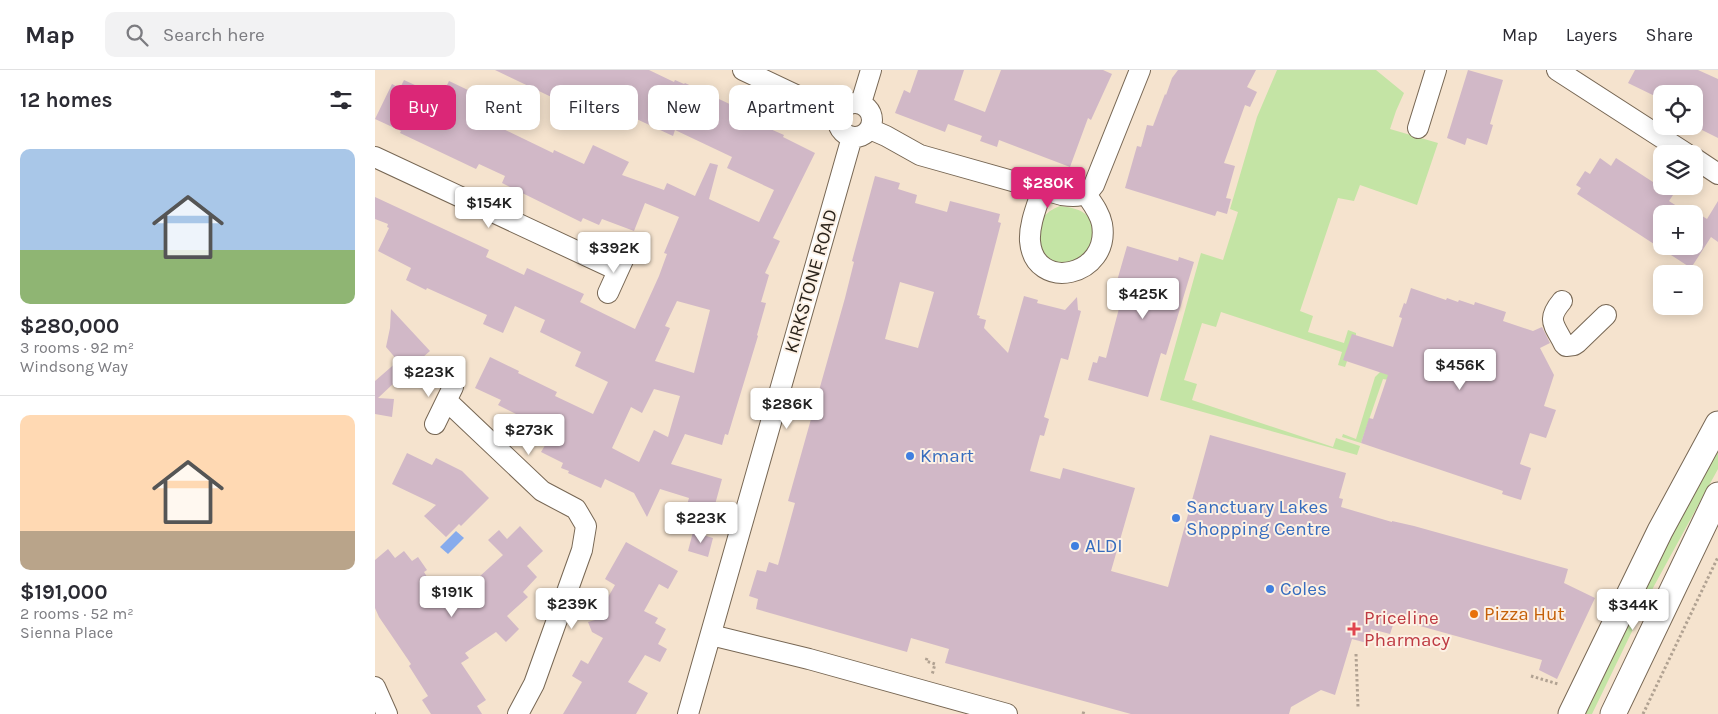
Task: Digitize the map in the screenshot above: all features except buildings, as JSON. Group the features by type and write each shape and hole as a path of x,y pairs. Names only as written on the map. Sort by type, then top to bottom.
{"main road":[{"path":"1571,714 1660,531 1718,424"},
{"path":"1613,714 1718,495"},
{"path":"1598,714 1647,610 1690,553"}],"street":[{"path":"743,70 775,85"},
{"path":"861,103 871,70"},
{"path":"842,130 886,136 920,155 1042,190 1072,196 1086,194 1095,185 1099,176 1141,70"},
{"path":"1418,128 1437,70"},
{"path":"1557,70 1673,145"},
{"path":"853,103 861,103 872,114 872,125 861,133"},
{"name":"KIRKSTONE ROAD","path":"689,714 861,133"},
{"path":"375,156 617,270"},
{"path":"1703,164 1718,174"},
{"path":"1042,190 1030,231 1031,248 1037,260 1043,266 1061,274 1083,268 1091,262 1100,245 1103,234 1102,223 1098,212 1086,194"},
{"path":"608,292 628,249"},
{"path":"1562,300 1553,312 1552,319 1563,344 1566,346 1569,347 1577,343 1606,315"},
{"path":"435,424 450,394 541,491 577,509 586,526 582,550 534,684 518,714"},
{"path":"711,635 809,659 1007,714"},
{"path":"375,687 387,714"}],"path":[{"path":"1643,714 1718,558"},
{"path":"1356,654 1359,707"},
{"path":"927,658 926,661 935,664 930,683"},
{"path":"1531,676 1558,684"}],"green space":[{"path":"1277,70 1376,70 1404,93 1390,129 1438,143 1417,205 1360,185 1354,201 1338,198 1300,311 1313,316 1308,332 1344,343 1348,330 1356,333 1345,367 1338,365 1342,352 1221,312 1216,327 1202,323 1184,380 1197,384 1192,400 1333,447 1336,438 1360,446 1357,455 1160,400 1201,253 1223,260 1238,212 1230,209 1257,117"},
{"path":"1060,206 1080,210 1086,214 1092,232 1091,251 1065,267 1042,256 1039,240 1039,226 1042,220 1052,210"},
{"path":"1382,370 1391,373 1389,380 1383,379 1361,443 1342,437 1343,434 1356,439 1375,377"},
{"path":"1718,446 1718,469 1654,586 1592,714 1581,714 1641,591"}],"water":[{"path":"456,531 464,538 448,554 440,547"}],"place":[{"name":"Kmart","path":"910,456"},
{"name":"Sanctuary Lakes Shopping Centre","path":"1176,518"},
{"name":"ALDI","path":"1075,546"},
{"name":"Coles","path":"1270,589"},
{"name":"Pizza Hut","path":"1474,614"},
{"name":"Priceline Pharmacy","path":"1354,629"}]}
